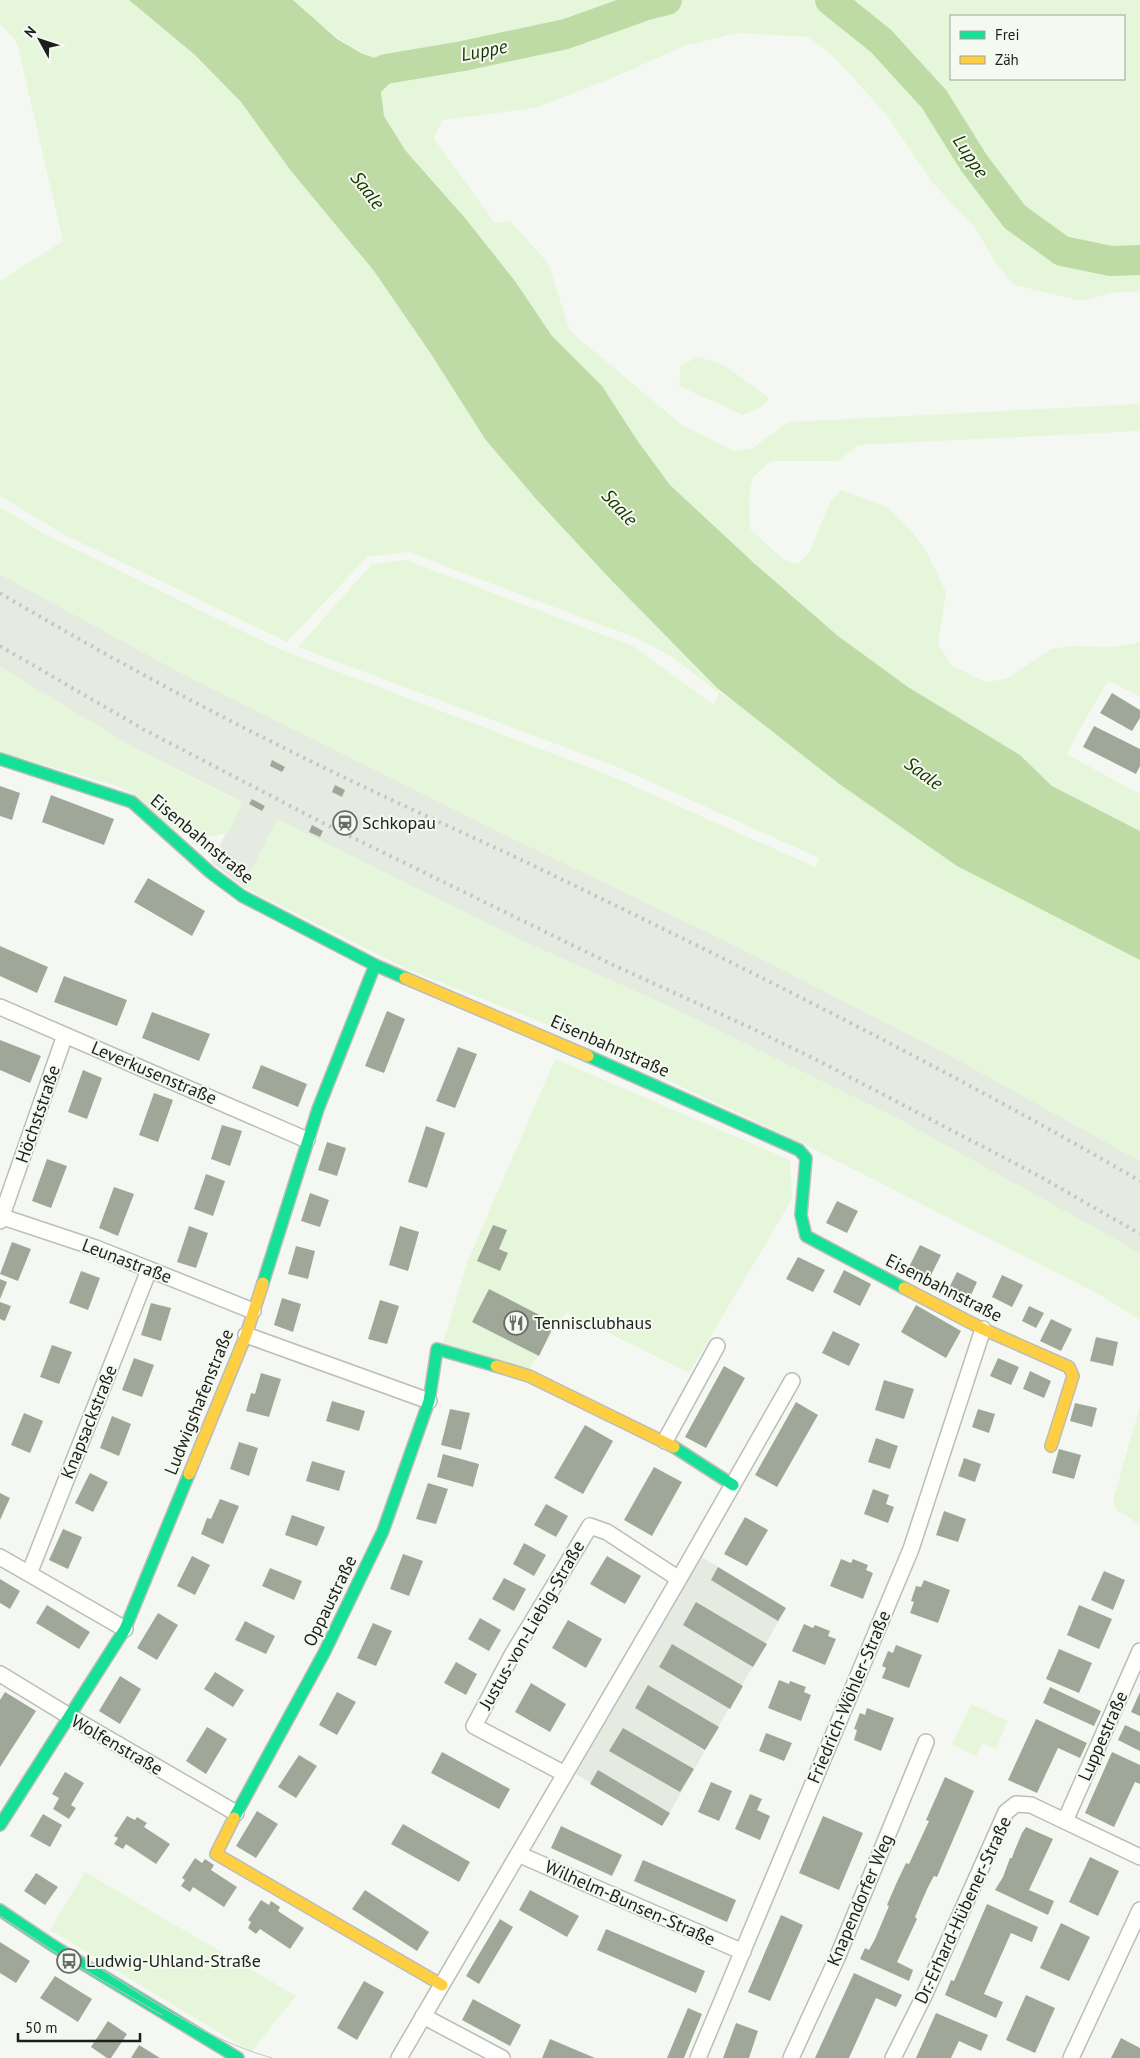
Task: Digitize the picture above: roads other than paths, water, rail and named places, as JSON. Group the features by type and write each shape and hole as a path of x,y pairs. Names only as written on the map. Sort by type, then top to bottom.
{"street":[{"name":"Eisenbahnstraße","path":"0,759 132,802 211,873 242,896 376,965 558,1042 799,1150 806,1158 801,1215 806,1236 984,1329 1069,1367 1073,1376 1051,1446"},
{"name":"Ludwigshafenstraße","path":"0,1825 125,1629 246,1335 318,1109 376,965"},
{"name":"Leverkusenstraße","path":"0,1007 308,1140"},
{"name":"Höchststraße","path":"1,1218 65,1035"},
{"name":"Leunastraße","path":"1,1218 96,1248 253,1311"},
{"name":"Knapsackstraße","path":"29,1574 149,1270"},
{"name":"Friedrich-Wöhler-Straße","path":"698,2058 911,1549 984,1329"},
{"path":"246,1335 429,1401"},
{"path":"717,1346 664,1441 733,1485"},
{"name":"Oppaustraße","path":"442,1984 216,1854 236,1813 324,1653 383,1531 429,1401 438,1349 529,1376 664,1441"},
{"path":"399,2058 679,1579 792,1381"},
{"name":"Justus-von-Liebig-Straße","path":"565,1774 474,1726 512,1655 590,1526 607,1532 679,1579"},
{"path":"0,1557 125,1629"},
{"name":"Luppestraße","path":"1065,1821 1140,1651"},
{"name":"Wolfenstraße","path":"0,1674 236,1813"},
{"name":"Knapendorfer Weg","path":"791,2058 837,1958 926,1742"},
{"name":"Dr.-Erhard-Hübener-Straße","path":"894,2058 923,1998 1006,1812 1016,1804 1031,1805 1140,1857"},
{"name":"Wilhelm-Bunsen-Straße","path":"518,1854 743,1952"},
{"path":"0,1910 52,1945 238,2058"},
{"path":"1070,2058 1140,1910"},
{"path":"423,2016 502,2058"}],"water":[{"name":"Saale","path":"129,0 293,0 337,39 361,53 377,59 393,80 381,92 384,116 405,150 465,218 515,281 552,336 602,386 637,440 670,485 755,564 838,636 908,687 1020,755 1052,786 1140,831 1140,960 957,866 838,783 717,688 612,581 536,499 485,439 431,354 374,271 291,171 241,102 195,55"}],"waterway":[{"name":"Luppe","path":"348,85 386,69 463,56 566,34 647,5 667,0"},
{"name":"Luppe","path":"830,0 881,41 934,99 974,163 1015,217 1062,251 1111,261 1140,260"}],"tram line":[{"path":"0,1903 173,2014 221,2039 272,2058"},
{"path":"0,1916 69,1961 162,2015"}],"railway":[{"path":"0,593 124,664 250,731 359,785 528,863 760,977 990,1096 1140,1181"},
{"path":"0,646 143,729 321,822 611,964 819,1061 1041,1177 1140,1234"}],"place":[{"name":"Schkopau","path":"345,823"},
{"name":"Tennisclubhaus","path":"516,1323"},
{"name":"Ludwig-Uhland-Straße","path":"69,1961"}]}
